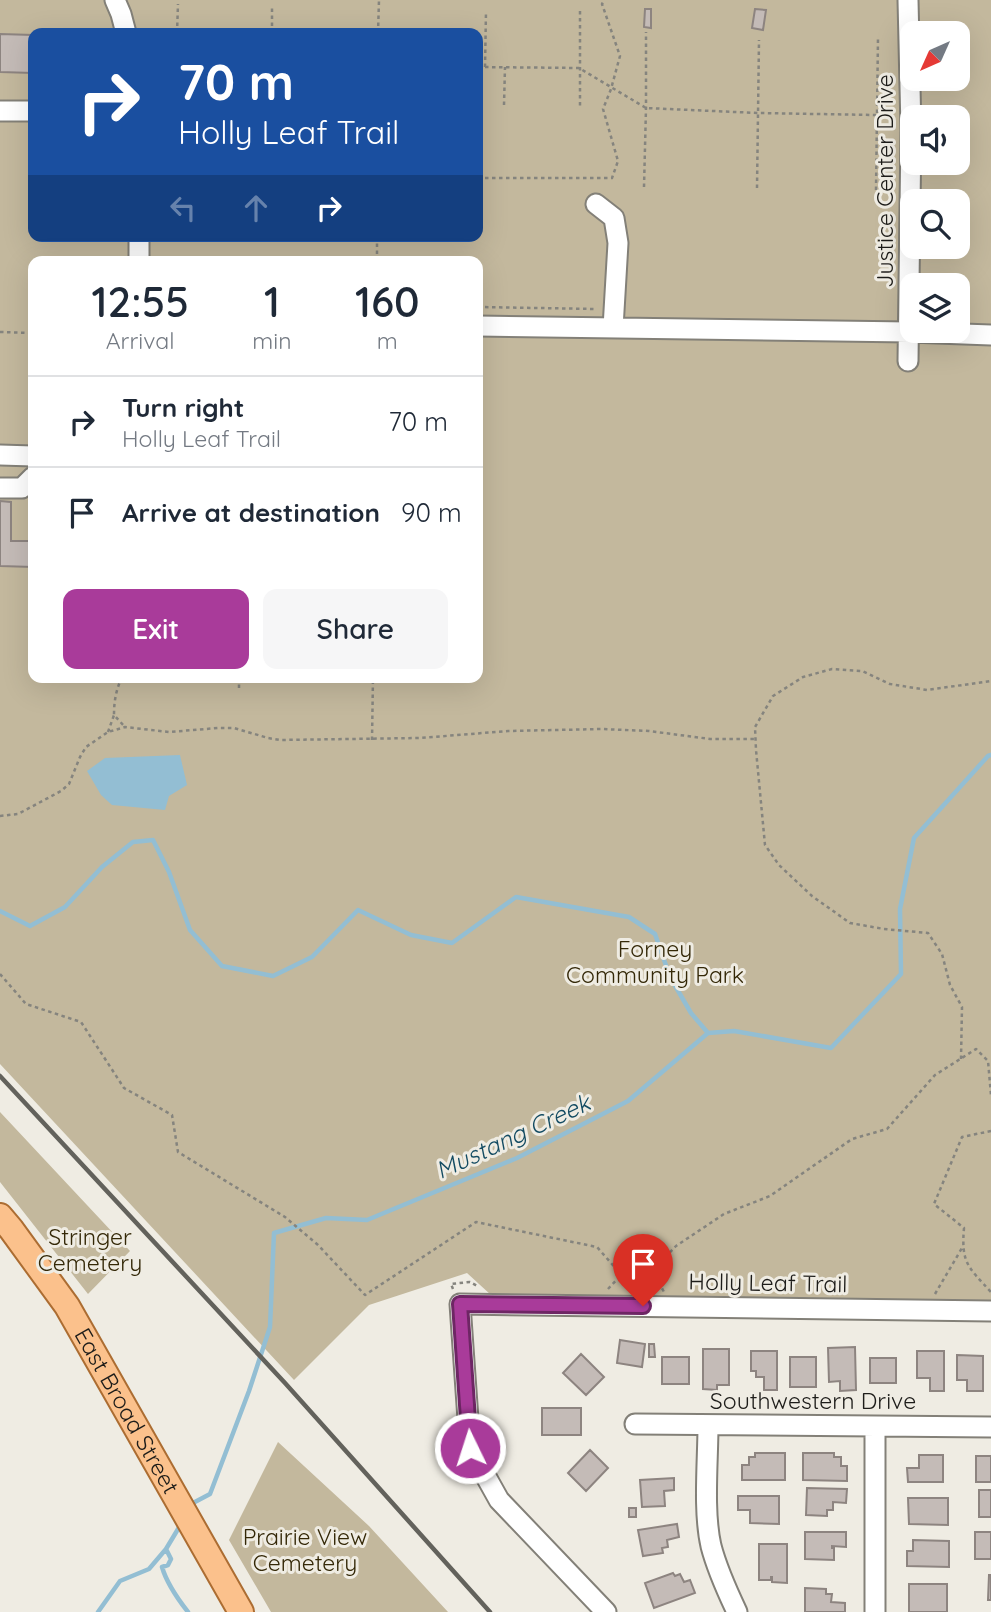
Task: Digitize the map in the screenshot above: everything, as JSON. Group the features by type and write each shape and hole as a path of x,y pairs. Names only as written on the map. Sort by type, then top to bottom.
{"main road":[{"name":"East Broad Street","path":"0,1216 67,1306 241,1612"}],"street":[{"path":"115,0 125,28"},
{"name":"Justice Center Drive","path":"908,0 911,130 910,273"},
{"path":"0,111 28,111"},
{"path":"596,205 614,218 618,243 613,328"},
{"path":"483,326 900,332"},
{"path":"970,334 991,335"},
{"name":"Justice Center Drive","path":"908,361 909,343"},
{"path":"0,455 28,456"},
{"path":"0,488 22,488 28,482"},
{"name":"Holly Leaf Trail","path":"606,1612 499,1500 470,1448 460,1304 991,1311"},
{"name":"Southwestern Drive","path":"635,1424 991,1427"},
{"path":"709,1425 708,1504 711,1545 737,1612"},
{"path":"875,1427 875,1612"}],"path":[{"path":"378,28 379,0"},
{"path":"483,178 612,178 618,161 603,109 620,56 602,4 604,0"},
{"path":"177,28 178,4"},
{"path":"272,7 272,28"},
{"path":"486,11 485,67 579,68 646,108 876,115"},
{"path":"580,11 580,106"},
{"path":"644,187 646,32"},
{"path":"876,190 878,38"},
{"path":"757,188 760,40"},
{"path":"504,105 505,67"},
{"path":"483,307 599,309"},
{"path":"0,332 28,333"},
{"path":"961,1059 962,1007 950,985 942,954 928,933 850,923 812,896 779,865 765,845 755,727 773,696 803,677 832,669 862,671 890,684 928,690 991,681"},
{"path":"108,732 119,683"},
{"path":"239,683 239,688"},
{"path":"372,740 373,683"},
{"path":"114,715 125,727"},
{"path":"0,816 18,814 61,791 69,785 86,747 108,732 125,727 169,732 234,728 280,740 372,740 508,731 602,729 649,730 710,739 755,739"},
{"path":"0,974 26,1004 81,1021 124,1088 172,1115 178,1152 285,1217 318,1245 365,1295 476,1222 597,1247 626,1280 635,1281 643,1278 676,1246 724,1214 770,1196 852,1139 887,1129 935,1075 976,1049 988,1061 991,1095"},
{"path":"991,1131 962,1137 934,1204 964,1228 962,1247 966,1265 991,1292"},
{"path":"933,1296 962,1247"},
{"path":"652,1270 666,1295"},
{"path":"603,1294 621,1275"}],"green space":[{"name":"Forney Community Park","path":"0,0 991,0 991,1302 491,1295 467,1273 369,1305 294,1380 0,1064"},
{"name":"Stringer Cemetery","path":"0,1112 130,1251 88,1294 0,1182"},
{"name":"Prairie View Cemetery","path":"278,1442 369,1526 448,1612 271,1612 229,1540"}],"water":[{"path":"180,755 187,785 169,796 165,810 112,805 101,795 87,771 105,758"}],"building":[{"path":"645,9 651,9 651,28 644,27"},
{"path":"755,9 766,10 763,30 752,28"},
{"path":"0,34 28,35 28,73 0,72"},
{"path":"0,501 11,502 11,541 28,541 28,567 0,566"},
{"path":"620,1340 645,1344 642,1367 617,1363"},
{"path":"649,1344 654,1344 655,1357 649,1357"},
{"path":"855,1347 856,1390 840,1391 840,1381 829,1382 828,1348"},
{"path":"703,1349 729,1349 729,1385 717,1385 717,1390 703,1389"},
{"path":"751,1351 777,1351 777,1390 764,1390 764,1377 756,1377 756,1371 751,1371"},
{"path":"917,1351 944,1351 944,1391 930,1391 930,1378 917,1378"},
{"path":"581,1354 604,1377 586,1395 563,1373"},
{"path":"957,1355 983,1356 983,1391 967,1391 967,1380 957,1380"},
{"path":"662,1357 689,1357 689,1384 662,1384"},
{"path":"790,1357 816,1357 816,1387 790,1387"},
{"path":"870,1358 896,1358 896,1383 870,1383"},
{"path":"542,1408 581,1408 581,1435 542,1435"},
{"path":"590,1450 608,1468 586,1491 568,1473"},
{"path":"755,1453 785,1453 785,1480 742,1480 742,1465 749,1465 749,1457 755,1457"},
{"path":"803,1453 834,1453 834,1457 841,1457 841,1466 847,1466 847,1481 803,1480"},
{"path":"919,1455 943,1455 943,1482 908,1482 907,1468 919,1468"},
{"path":"976,1456 991,1456 991,1482 976,1482"},
{"path":"674,1478 674,1490 664,1491 665,1506 642,1507 640,1480"},
{"path":"807,1488 847,1489 846,1503 833,1502 833,1510 827,1510 827,1516 806,1515"},
{"path":"979,1490 991,1490 991,1517 979,1517"},
{"path":"738,1496 779,1496 779,1524 750,1523 750,1510 738,1510"},
{"path":"908,1498 948,1498 948,1525 909,1524"},
{"path":"629,1508 636,1508 636,1517 629,1517"},
{"path":"677,1524 679,1537 667,1540 668,1547 662,1548 663,1553 643,1556 638,1530"},
{"path":"805,1532 846,1532 846,1547 832,1546 834,1560 805,1559"},
{"path":"975,1532 991,1532 991,1559 975,1559"},
{"path":"913,1540 949,1541 949,1567 907,1566 907,1551 913,1551"},
{"path":"759,1544 787,1544 787,1583 772,1582 772,1577 771,1580 759,1580"},
{"path":"673,1573 675,1576 680,1574 684,1582 690,1580 695,1593 654,1608 645,1583"},
{"path":"991,1575 991,1600 988,1600"},
{"path":"909,1584 947,1584 947,1612 909,1612"},
{"path":"805,1588 826,1589 826,1594 832,1594 831,1602 845,1603 845,1612 805,1612"}],"waterway":[{"name":"Mustang Creek","path":"191,1507 193,1503 210,1494 270,1327 274,1233 326,1218 367,1220 517,1158 628,1101 708,1033 734,1031 831,1048 901,974 900,909 914,838 991,755"},
{"path":"0,911 30,926 65,907 102,867 133,842 153,840 169,872 190,930 222,966 273,976 312,957 358,910 411,935 452,943 516,897 629,917 655,934 670,977 691,1013 708,1033"},
{"name":"Mustang Creek","path":"98,1612 120,1581 149,1569 166,1549 181,1524"},
{"path":"166,1549 171,1559 168,1565 162,1567 164,1573 188,1612"}],"railway":[{"path":"0,1076 285,1383 490,1612"}],"route":[{"path":"470,1448 460,1304 643,1306"}]}
